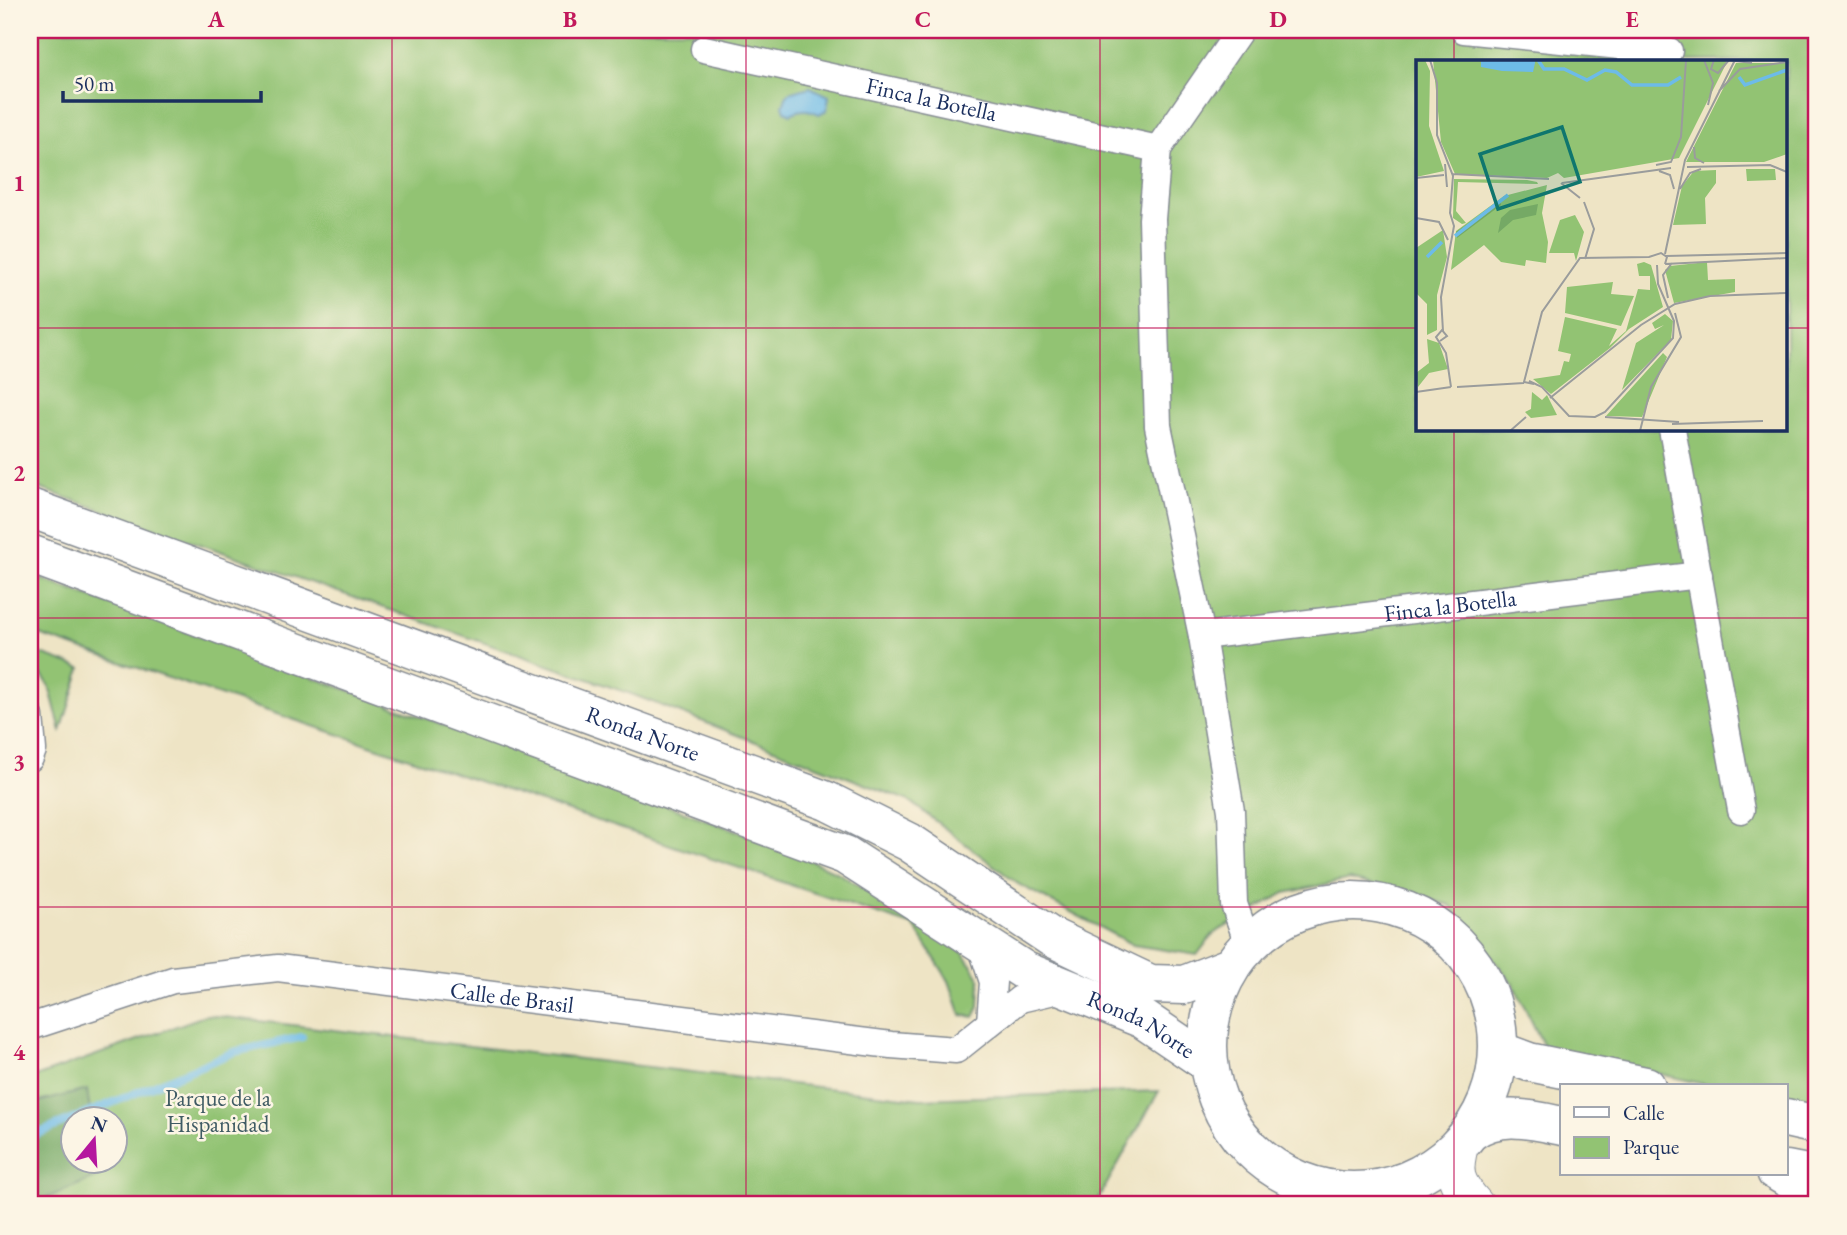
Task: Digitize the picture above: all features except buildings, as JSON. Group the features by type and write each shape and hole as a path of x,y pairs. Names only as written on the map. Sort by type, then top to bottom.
{"main road":[{"name":"Ronda Norte","path":"30,508 827,801 909,842 1051,937 1150,984 1184,985 1239,955 1282,918 1322,903 1365,901 1407,910 1444,932 1473,963 1496,1020 1499,1051 1495,1079 1485,1107 1465,1138"},
{"name":"Ronda Norte","path":"30,554 845,855 1025,971 1143,1018 1208,1063"},
{"name":"Ronda Norte","path":"1239,955 1213,1003 1209,1023 1208,1063 1214,1091 1226,1118 1243,1141 1265,1161 1289,1177 1317,1186 1385,1197 1422,1174 1485,1121 1519,1117 1560,1125"},
{"path":"1499,1051 1529,1062 1636,1084"},
{"path":"1787,1118 1817,1125"},
{"path":"1465,1138 1454,1165 1459,1187 1475,1205"},
{"path":"1787,1170 1817,1176"}],"street":[{"path":"1239,955 1234,904 1231,811 1202,636 1158,426 1152,219 1158,149 1240,30"},
{"path":"1464,30 1670,47"},
{"name":"Finca la Botella","path":"704,48 1158,149"},
{"path":"1672,430 1741,810"},
{"name":"Finca la Botella","path":"1202,636 1699,575"},
{"path":"30,716 33,750 30,758"},
{"path":"980,942 993,982 990,1022"},
{"name":"Calle de Brasil","path":"30,1027 173,980 278,968 891,1045 956,1050 1020,999 1067,988"},
{"path":"1773,1176 1817,1203"}],"green space":[{"path":"30,30 1817,30 1817,1109 1787,1103 1787,1084 1703,1084 1544,1047 1514,985 1450,905 1350,879 1285,893 1213,934 1197,955 1133,945 1018,884 909,801 634,695 30,485"},
{"path":"30,575 776,845 838,873 964,953 980,979 979,1007 974,1017 961,1015 949,981 914,926 30,632"},
{"path":"30,650 81,668 61,731 49,685 30,659"},
{"name":"Parque de la Hispanidad","path":"207,1015 920,1099 1159,1091 1095,1205 30,1205 30,1079"},
{"path":"87,1090 89,1106 60,1106 60,1176 99,1176 30,1205 30,1104"}],"water":[{"path":"810,87 829,96 827,110 819,114 805,110 791,114 785,111 783,105 788,93"}],"waterway":[{"path":"30,1137 234,1052 302,1037"}]}
